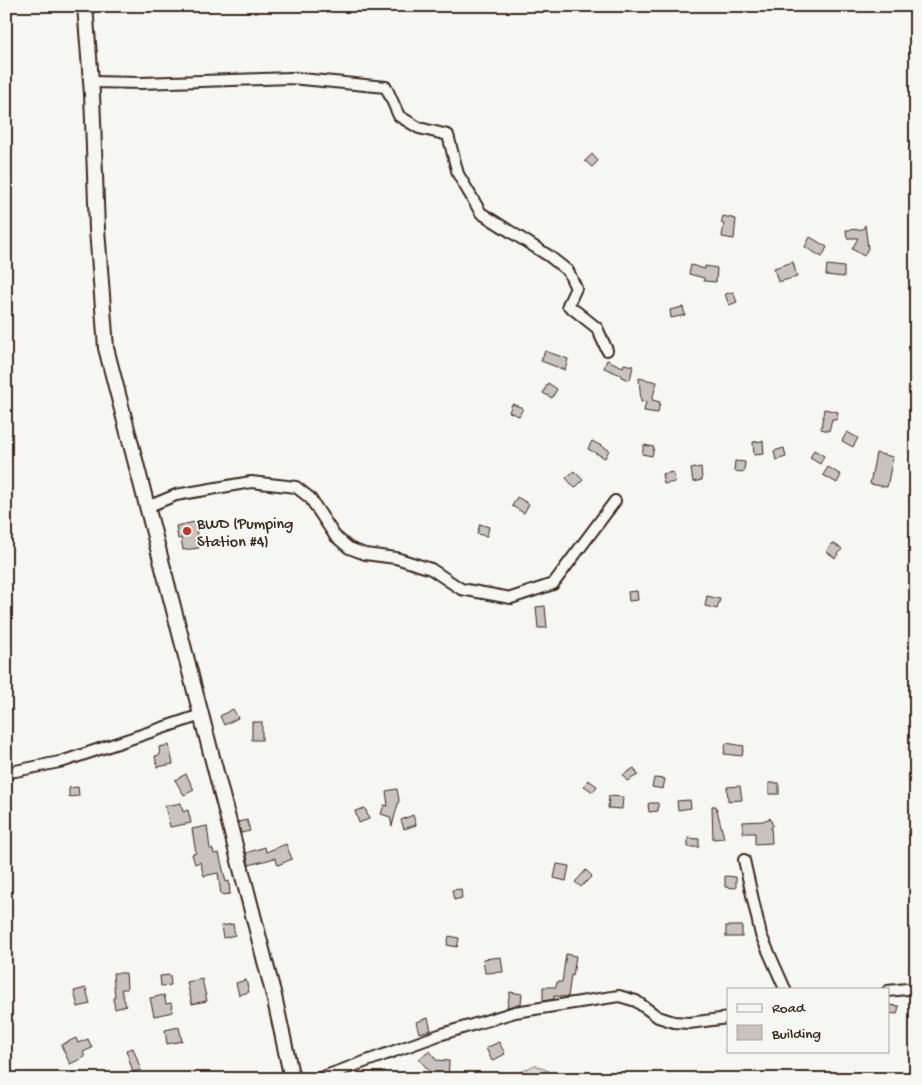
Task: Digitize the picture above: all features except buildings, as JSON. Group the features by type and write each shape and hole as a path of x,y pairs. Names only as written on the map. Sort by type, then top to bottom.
{"main road":[{"path":"85,6 91,82 97,228 106,348 123,420 148,507 274,996 292,1079"}],"street":[{"path":"91,82 141,83 291,78 386,88 398,116 420,128 448,135 458,174 481,213 549,256 568,271 576,288 568,305 597,328 607,350"},
{"path":"148,507 176,495 251,482 296,487 310,498 335,536 349,548 365,554 396,558 431,569 461,589 511,598 553,584 615,501"},
{"path":"6,773 64,761 201,716"},
{"path":"744,860 761,935 785,988"},
{"path":"890,991 916,988"},
{"path":"317,1079 440,1035 515,1012 619,996 636,1001 658,1017 674,1022 689,1023 727,1018"}],"shaded area":[{"path":"535,1065 567,1079 505,1079"}],"place":[{"name":"BWD (Pumping Station #4)","path":"187,531"}]}
